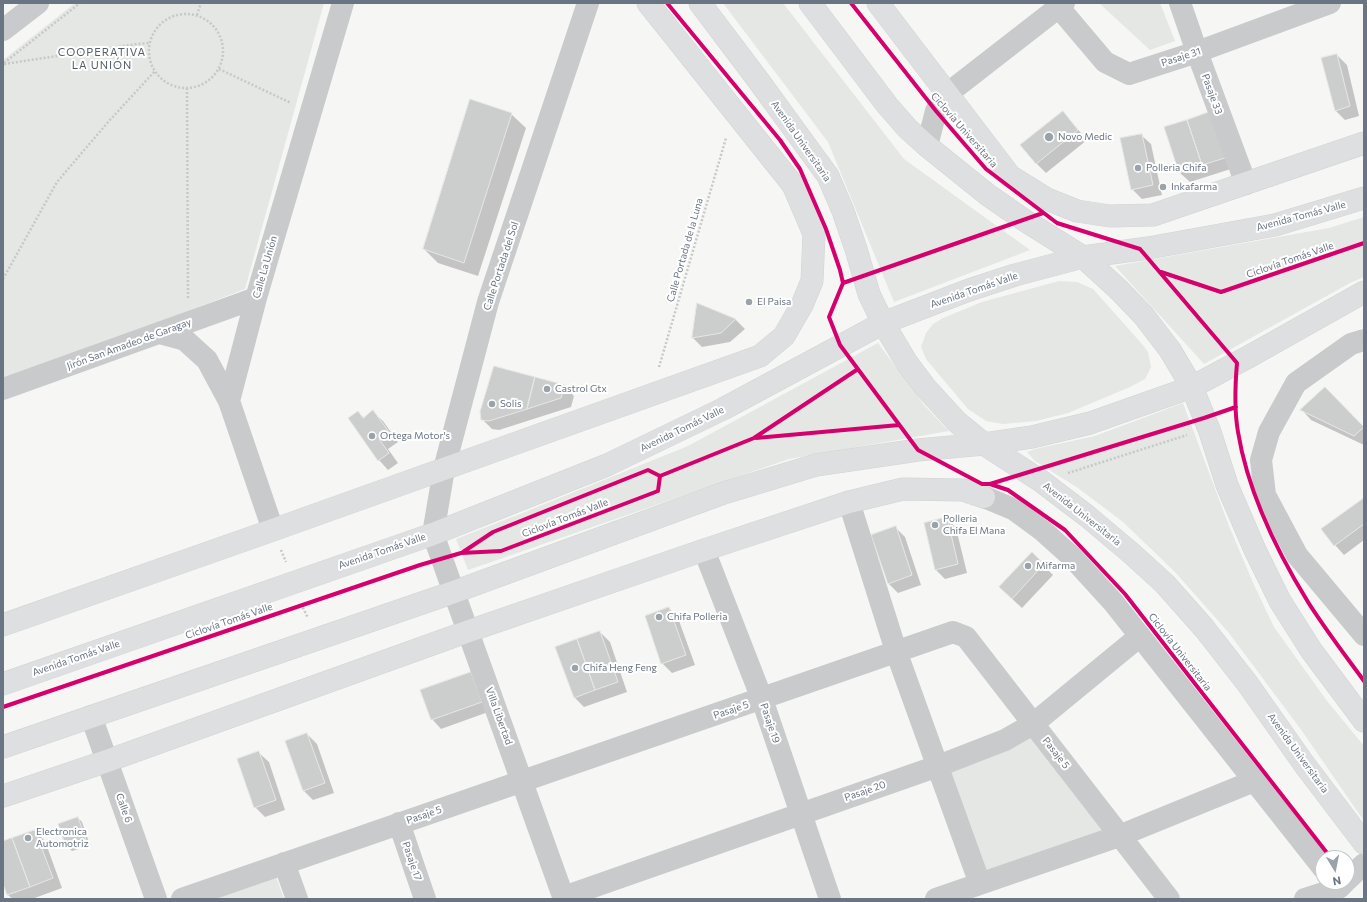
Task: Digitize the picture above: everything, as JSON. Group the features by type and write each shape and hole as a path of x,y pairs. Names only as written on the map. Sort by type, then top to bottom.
{"main road":[{"path":"3,625 760,356 784,336 802,305 812,281 814,234 793,185 648,3"},
{"name":"Avenida Universitaria","path":"700,3 828,176 843,211 869,294 882,323 907,363 925,387 958,422 984,444 1041,481 1087,516 1165,584 1204,628 1247,683 1304,764 1364,843"},
{"path":"810,3 887,105 908,129 988,195 1024,220 1083,257 1144,316 1170,350 1192,386 1228,485 1255,550 1280,601 1311,650 1364,721"},
{"path":"878,3 1010,176 1047,199 1077,211 1110,216 1153,215 1364,144"},
{"name":"Avenida Tomás Valle","path":"3,684 433,534 608,465 724,409 882,323 969,290 1015,275 1083,257 1148,248 1275,226 1364,198"},
{"path":"3,747 454,592 724,493 816,465 918,450 984,444 1032,437 1090,423 1192,386 1250,356 1364,292"},
{"path":"760,356 772,382"},
{"path":"3,796 107,761 469,631 849,502 903,489 963,490 984,497"}],"street":[{"path":"3,30 38,3"},
{"name":"Calle La Unión","path":"228,401 256,298 343,3"},
{"name":"Calle Portada del Sol","path":"433,534 444,469 488,302 588,3"},
{"name":"Pasaje 33","path":"1180,3 1246,184"},
{"name":"Pasaje 31","path":"1059,4 1105,62 1129,74 1197,52 1330,3"},
{"path":"927,146 936,111 947,94 1059,4"},
{"name":"Jirón San Amadeo de Garagay","path":"3,389 256,298"},
{"path":"159,333 185,340 207,360 228,401 273,530"},
{"path":"1362,628 1297,555 1265,495 1261,460 1269,432 1296,383 1351,344 1364,340"},
{"path":"984,497 1013,509 1055,541 1091,577 1113,602 1315,858"},
{"path":"849,502 896,651 980,884"},
{"name":"Villa Libertad","path":"433,534 564,898"},
{"name":"Pasaje 19","path":"704,550 762,699 830,899"},
{"name":"Pasaje 5","path":"182,899 953,632 966,637 1169,899"},
{"name":"Pasaje 20","path":"564,898 800,813 938,766 1005,740 1033,724 1140,636"},
{"name":"Calle 6","path":"91,716 156,899"},
{"path":"936,899 1119,836 1254,781"},
{"name":"Pasaje 17","path":"399,823 425,899"},
{"path":"284,863 297,899"},
{"path":"1355,873 1364,864"},
{"path":"1305,899 1331,890"}],"path":[{"path":"3,64 80,3"},
{"path":"197,15 201,3"},
{"path":"184,14 197,15 208,21 217,30 222,41 224,53 221,65 214,76 205,84 193,88 181,88 169,85 159,78 152,68 149,56 149,43 158,27 172,16 184,14"},
{"path":"3,64 149,43"},
{"path":"219,69 310,112"},
{"path":"3,279 57,182 109,121 155,71"},
{"path":"187,88 188,302"},
{"path":"1066,474 1191,434"},
{"path":"294,607 309,602"}],"shaded area":[{"path":"75,3 324,3 245,289 6,381 3,375 3,60"},
{"path":"723,3 783,3 904,159 1030,250 894,302 828,142"},
{"path":"1099,3 1160,3 1175,41 1150,50"},
{"path":"1364,217 1364,277 1350,283 1204,364 1115,266 1329,228"},
{"path":"1059,281 1077,282 1093,289 1142,344 1148,352 1151,367 1145,379 1130,387 1068,413 1036,421 1003,424 986,421 968,409 926,359 921,347 926,333 933,324 943,318 982,302"},
{"path":"878,343 924,405 949,431 789,459 468,570 456,539 688,446"},
{"path":"1183,403 1229,526 1274,627 1327,701 1364,746 1364,821 1302,731 1229,633 1175,572 1123,522 1078,488 1035,461 1027,452 1095,436"},
{"path":"1032,732 1106,832 983,874 946,770"},
{"path":"276,877 284,899 211,899"}],"building":[{"path":"1337,54 1350,106 1335,111 1321,58"},
{"path":"470,99 512,113 464,263 423,249"},
{"name":"Novo Medic","path":"1063,111 1078,130 1036,164 1020,145"},
{"path":"1212,111 1228,157 1202,165 1187,120"},
{"path":"1187,120 1202,165 1179,173 1164,127"},
{"path":"1142,134 1153,185 1131,190 1120,138"},
{"path":"697,303 736,319 721,333 692,338"},
{"path":"494,366 535,377 527,409 489,421 481,420 480,412"},
{"path":"535,377 565,385 561,398 527,409"},
{"path":"1325,387 1364,427 1354,436 1300,410"},
{"name":"Ortega Motor's","path":"373,410 389,432 379,439 389,453 378,461 348,418 358,411 363,418"},
{"path":"1364,498 1364,524 1334,546 1321,529"},
{"path":"947,517 958,564 935,570 924,523"},
{"path":"896,526 912,575 888,584 871,535"},
{"path":"1032,552 1044,564 1012,599 999,587"},
{"path":"669,607 686,655 661,664 645,616"},
{"path":"600,631 618,682 595,690 577,639"},
{"name":"Chifa Heng Feng","path":"577,639 595,690 574,698 555,647"},
{"path":"471,672 482,702 431,720 420,690"},
{"path":"307,733 325,783 303,791 285,741"},
{"path":"259,751 276,800 254,808 237,759"},
{"path":"78,817 86,840 66,847 58,824"},
{"path":"35,830 53,878 30,887 12,838"},
{"path":"12,838 30,887 7,895 3,884 3,841"}],"cycle path":[{"path":"667,3 780,140 800,169 826,229 843,283"},
{"name":"Ciclovía Universitaria","path":"851,3 936,111 986,169 1057,223 1140,249 1237,363 1235,398 1238,432 1256,499 1274,541 1296,582 1321,622 1364,681"},
{"path":"1043,213 843,283 829,317 840,345 918,450 982,484 990,484 1236,407"},
{"name":"Ciclovía Tomás Valle","path":"1221,292 1364,243"},
{"path":"1161,272 1221,292"},
{"name":"Ciclovía Tomás Valle","path":"463,552 493,532 648,470 660,476 754,438 858,369"},
{"path":"756,438 899,425"},
{"name":"Ciclovía Tomás Valle","path":"3,707 420,565 461,553 501,551 658,491 660,476"},
{"name":"Ciclovía Universitaria","path":"990,484 1008,490 1065,530 1125,594 1325,850"}],"place":[{"name":"Novo Medic","path":"1049,137"},
{"name":"Polleria Chifa","path":"1138,168"},
{"name":"Inkafarma","path":"1163,187"},
{"name":"El Paisa","path":"749,302"},
{"name":"Castrol Gtx","path":"547,389"},
{"name":"Solis","path":"492,404"},
{"name":"Ortega Motor's","path":"372,436"},
{"name":"Polleria Chifa El Mana","path":"935,525"},
{"name":"Mifarma","path":"1028,566"},
{"name":"Chifa Polleria","path":"659,617"},
{"name":"Chifa Heng Feng","path":"575,668"},
{"name":"Electronica Automotriz","path":"28,838"}],"district":[{"name":"COOPERATIVA LA UNIÓN","path":"102,58"}]}
